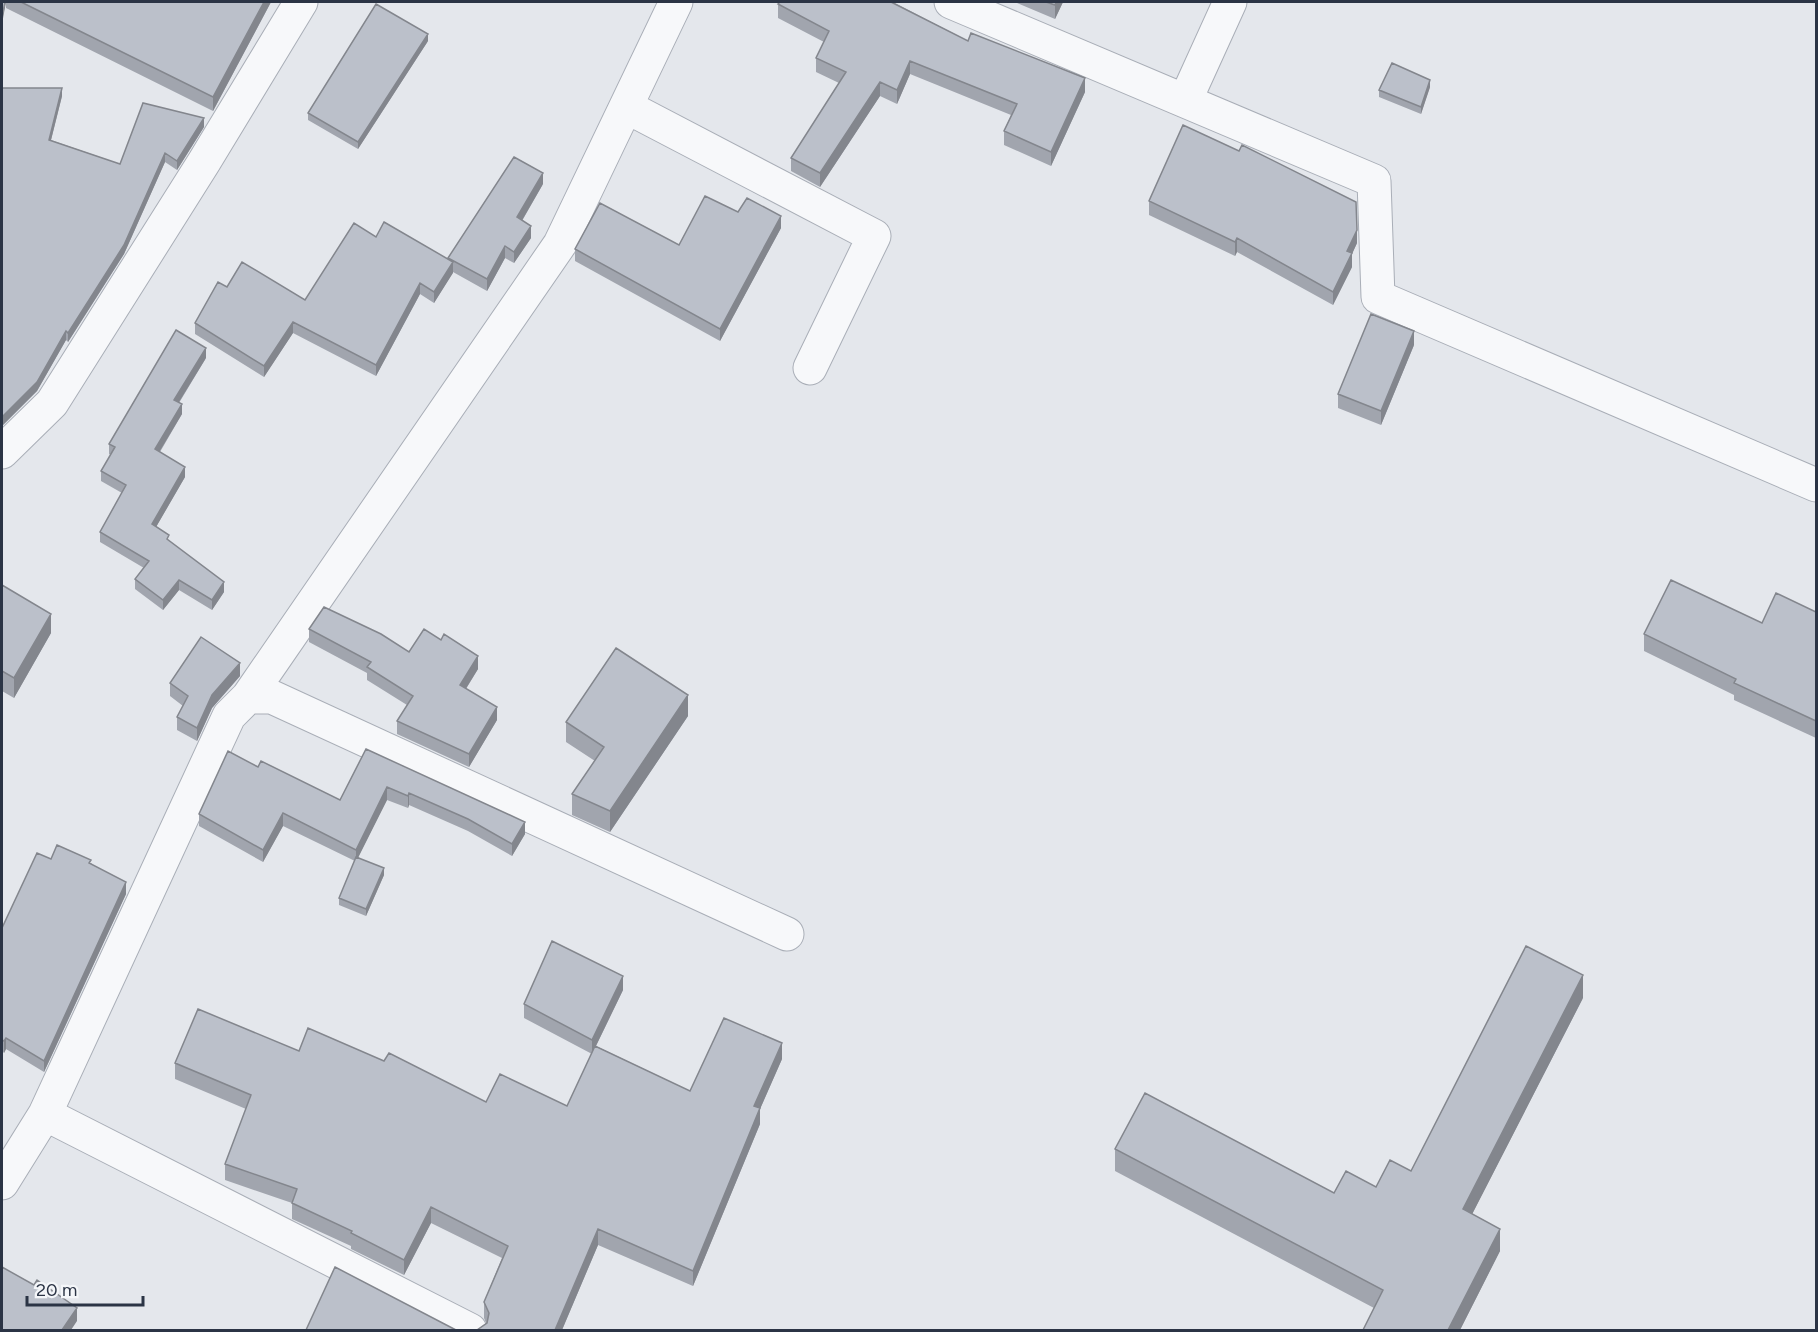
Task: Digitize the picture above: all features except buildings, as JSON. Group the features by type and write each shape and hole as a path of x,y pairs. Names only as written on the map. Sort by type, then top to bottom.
{"street":[{"path":"2,452 52,403 204,162 301,2"},
{"path":"2,1183 45,1114 229,716 248,697 560,244 676,2"},
{"path":"951,2 986,8 1185,101 1374,181 1378,297 1816,485"},
{"path":"1185,101 1230,2"},
{"path":"627,107 874,236 810,368"},
{"path":"248,697 272,697 787,934"},
{"path":"45,1114 470,1330"}]}
